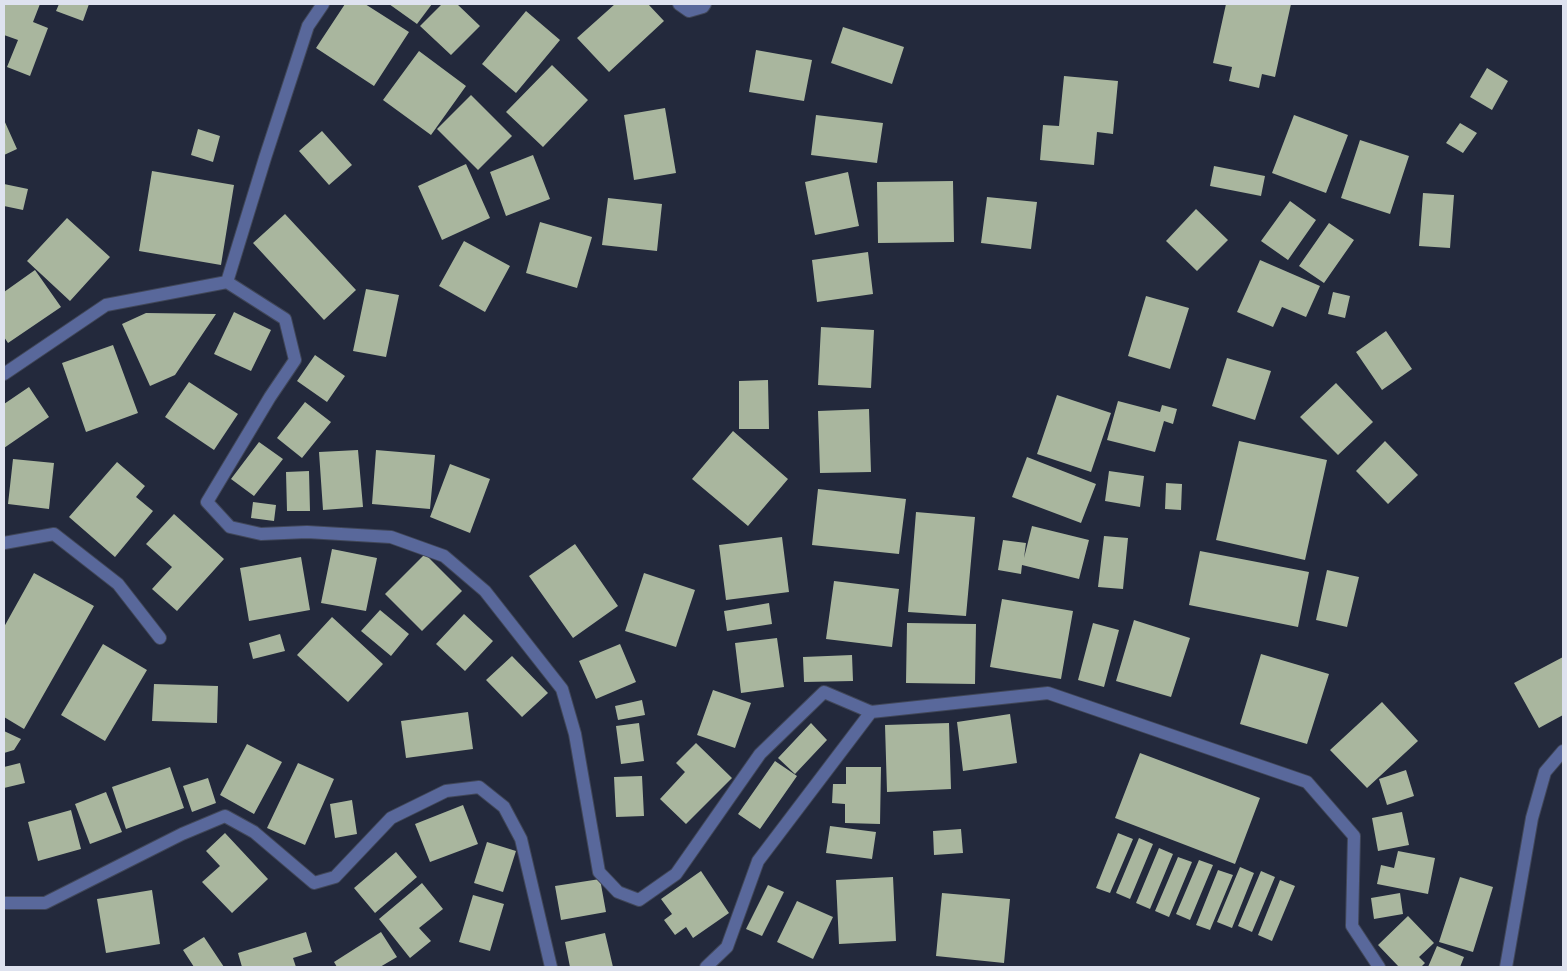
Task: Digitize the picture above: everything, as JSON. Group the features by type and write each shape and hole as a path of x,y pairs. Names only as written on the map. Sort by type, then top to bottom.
{"street":[{"path":"227,282 308,26 323,4"},
{"path":"679,4 689,11 705,4"},
{"path":"4,374 106,305 227,282 285,320 295,360 270,397 207,502 230,527 261,534 307,532 390,537 444,556 485,591 562,689 575,734 599,872 618,892 639,900 676,874 760,754 824,692 872,712 1048,693 1307,782 1354,836 1352,926 1379,967"},
{"path":"4,542 54,534 118,584 160,638"},
{"path":"706,967 728,947 758,861 872,712"},
{"path":"1506,967 1532,818 1545,772 1563,751"},
{"path":"4,903 45,904 182,834 225,816 254,832 314,883 335,877 390,818 446,791 480,787 504,807 521,839 551,967"}],"building":[{"path":"4,4 40,4 33,22 48,28 30,76 7,67 18,40 4,35"},
{"path":"59,4 89,4 83,21 56,11"},
{"path":"345,4 365,4 409,32 374,86 316,48"},
{"path":"389,4 432,4 417,24"},
{"path":"442,4 457,4 480,26 451,55 420,26"},
{"path":"615,4 648,4 664,21 609,72 577,38"},
{"path":"1226,4 1291,4 1275,77 1262,74 1259,88 1229,81 1232,67 1213,63"},
{"path":"526,11 560,40 516,93 482,64"},
{"path":"843,27 904,47 892,84 831,63"},
{"path":"756,50 812,60 804,101 749,92"},
{"path":"419,51 466,86 431,135 383,100"},
{"path":"552,65 588,100 543,147 506,112"},
{"path":"1487,68 1508,81 1492,110 1470,97"},
{"path":"1064,76 1118,81 1113,134 1097,132 1094,165 1040,160 1043,125 1059,126"},
{"path":"471,95 512,136 478,170 437,129"},
{"path":"665,108 676,173 634,180 624,115"},
{"path":"816,115 883,123 877,163 811,155"},
{"path":"1294,115 1348,135 1326,193 1272,173"},
{"path":"4,120 17,149 4,155"},
{"path":"1460,123 1477,133 1463,153 1446,143"},
{"path":"198,129 220,136 213,162 191,155"},
{"path":"322,131 352,165 329,185 299,151"},
{"path":"1360,140 1409,156 1390,214 1341,198"},
{"path":"533,155 550,199 506,216 490,172"},
{"path":"466,164 490,218 442,240 418,186"},
{"path":"1214,166 1265,176 1261,196 1210,186"},
{"path":"152,171 234,185 221,265 139,251"},
{"path":"848,172 859,226 815,235 805,182"},
{"path":"953,181 954,242 878,243 877,182"},
{"path":"4,184 28,189 23,210 4,206"},
{"path":"1423,193 1454,195 1450,248 1419,246"},
{"path":"987,197 1037,202 1031,249 981,243"},
{"path":"608,198 662,204 657,251 602,245"},
{"path":"1290,201 1316,220 1288,260 1261,241"},
{"path":"1196,209 1228,240 1197,271 1166,241"},
{"path":"285,214 356,290 324,320 253,243"},
{"path":"67,218 110,257 70,301 27,261"},
{"path":"540,222 592,237 577,288 526,273"},
{"path":"1329,223 1354,240 1324,283 1299,266"},
{"path":"464,241 510,266 485,312 439,286"},
{"path":"868,252 873,294 817,302 812,260"},
{"path":"1260,260 1320,286 1306,317 1282,307 1273,327 1237,312"},
{"path":"35,270 61,307 8,343 4,337 4,292"},
{"path":"366,289 399,295 386,357 353,351"},
{"path":"1333,292 1350,296 1345,318 1328,314"},
{"path":"1146,296 1189,308 1170,369 1128,356"},
{"path":"234,312 271,330 251,371 214,354"},
{"path":"146,313 216,314 175,375 150,386 122,324"},
{"path":"821,327 874,330 871,388 818,385"},
{"path":"1386,331 1412,369 1382,390 1356,352"},
{"path":"113,345 138,413 86,432 62,363"},
{"path":"315,355 345,376 327,402 297,381"},
{"path":"1227,358 1271,371 1255,420 1212,406"},
{"path":"768,380 769,429 739,429 739,381"},
{"path":"189,382 238,414 214,450 165,417"},
{"path":"1336,383 1373,422 1338,455 1300,417"},
{"path":"29,387 49,417 4,448 4,404"},
{"path":"1057,395 1111,413 1091,472 1037,454"},
{"path":"1118,401 1160,412 1162,405 1177,409 1173,424 1164,421 1155,452 1107,440"},
{"path":"305,402 331,422 302,458 277,438"},
{"path":"869,409 871,472 820,473 818,411"},
{"path":"733,431 788,479 748,526 692,479"},
{"path":"1239,441 1327,460 1305,560 1216,540"},
{"path":"1385,441 1418,475 1388,504 1356,471"},
{"path":"259,442 283,459 254,496 231,479"},
{"path":"358,450 363,507 323,510 319,452"},
{"path":"376,450 435,455 430,509 372,504"},
{"path":"1027,457 1096,484 1081,523 1012,497"},
{"path":"13,459 54,463 49,509 8,504"},
{"path":"117,462 145,486 136,497 153,511 115,557 69,517"},
{"path":"450,464 490,479 470,533 430,517"},
{"path":"309,471 310,511 287,511 286,472"},
{"path":"1109,471 1144,476 1140,507 1105,501"},
{"path":"1166,483 1182,484 1181,510 1165,509"},
{"path":"818,489 906,499 899,554 812,545"},
{"path":"253,502 276,505 274,521 251,518"},
{"path":"916,512 975,517 966,616 908,612"},
{"path":"174,514 224,559 177,611 152,589 172,567 146,544"},
{"path":"1032,526 1089,540 1079,579 1022,565 1021,574 998,570 1003,540 1026,543 1024,558"},
{"path":"1104,536 1128,538 1123,589 1098,587"},
{"path":"782,537 789,592 726,600 719,545"},
{"path":"575,544 618,606 573,638 529,576"},
{"path":"332,549 377,558 366,611 321,603"},
{"path":"1200,551 1309,572 1298,627 1189,605"},
{"path":"425,554 462,591 422,631 385,594"},
{"path":"301,557 310,610 249,621 240,568"},
{"path":"1327,570 1359,577 1347,627 1316,620"},
{"path":"34,573 94,606 24,729 4,717 4,627"},
{"path":"644,573 695,590 676,647 625,631"},
{"path":"834,581 899,589 892,647 826,639"},
{"path":"1002,599 1073,611 1061,679 990,667"},
{"path":"769,603 772,624 727,631 724,611"},
{"path":"380,610 409,634 391,656 361,631"},
{"path":"464,614 493,641 465,671 436,644"},
{"path":"332,617 383,664 348,702 297,655"},
{"path":"1134,620 1190,638 1171,697 1116,681"},
{"path":"907,623 976,624 975,684 906,683"},
{"path":"1093,623 1119,630 1104,687 1078,680"},
{"path":"280,634 285,651 253,659 249,643"},
{"path":"777,638 784,687 741,693 735,643"},
{"path":"103,644 147,670 105,741 61,715"},
{"path":"620,644 636,682 596,699 579,661"},
{"path":"1261,654 1329,674 1307,744 1240,724"},
{"path":"852,655 853,681 804,682 803,657"},
{"path":"512,656 548,693 522,717 486,680"},
{"path":"1563,657 1563,715 1539,728 1514,683"},
{"path":"154,684 218,686 217,723 152,721"},
{"path":"713,690 751,703 735,748 697,735"},
{"path":"642,700 645,715 618,720 615,706"},
{"path":"1382,702 1418,741 1367,788 1330,750"},
{"path":"468,712 473,749 406,758 401,721"},
{"path":"1010,714 1017,763 963,771 957,722"},
{"path":"639,723 644,761 621,764 616,726"},
{"path":"811,723 827,740 795,774 778,758"},
{"path":"949,723 951,789 887,792 885,725"},
{"path":"4,731 21,739 14,750 4,753"},
{"path":"696,743 732,778 686,824 660,799 685,772 676,763"},
{"path":"247,744 282,762 254,814 220,795"},
{"path":"1140,753 1260,798 1235,864 1115,818"},
{"path":"775,761 797,776 760,829 738,814"},
{"path":"20,763 25,783 4,788 4,767"},
{"path":"298,763 334,779 305,845 267,828"},
{"path":"170,767 184,808 126,829 112,787"},
{"path":"846,767 881,767 880,824 845,823 845,804 832,803 833,784 846,784"},
{"path":"1406,770 1414,796 1387,805 1379,779"},
{"path":"642,776 644,816 616,817 614,777"},
{"path":"208,778 216,803 192,812 183,786"},
{"path":"106,792 122,832 90,844 75,804"},
{"path":"352,800 357,834 335,838 330,804"},
{"path":"463,805 478,844 430,862 415,824"},
{"path":"71,810 81,849 38,861 28,822"},
{"path":"1402,812 1409,845 1378,851 1372,818"},
{"path":"830,826 876,832 872,859 826,853"},
{"path":"961,829 963,853 934,855 933,831"},
{"path":"225,833 268,879 232,913 202,882 220,866 206,851"},
{"path":"1118,833 1133,839 1110,893 1096,888"},
{"path":"1139,838 1153,844 1130,899 1116,893"},
{"path":"487,842 516,851 503,892 474,883"},
{"path":"1159,848 1173,854 1150,909 1136,903"},
{"path":"1398,851 1435,858 1428,894 1377,884 1381,865 1394,868"},
{"path":"396,852 417,877 375,913 354,888"},
{"path":"1178,857 1192,862 1169,917 1155,911"},
{"path":"1199,860 1213,865 1190,920 1176,914"},
{"path":"1240,867 1254,873 1232,928 1217,922"},
{"path":"1218,870 1233,875 1210,930 1196,925"},
{"path":"701,871 729,913 693,938 686,927 675,935 664,920 672,914 661,899"},
{"path":"1261,871 1275,877 1252,932 1238,926"},
{"path":"893,877 896,941 839,944 836,880"},
{"path":"1460,877 1493,887 1473,952 1439,942"},
{"path":"600,879 606,912 561,920 555,886"},
{"path":"1280,880 1295,886 1272,941 1258,935"},
{"path":"422,883 443,909 419,928 431,941 410,958 379,919"},
{"path":"768,885 784,892 762,936 746,929"},
{"path":"152,890 160,944 106,953 97,899"},
{"path":"942,893 1010,899 1004,963 936,956"},
{"path":"1400,893 1403,914 1374,919 1371,898"},
{"path":"473,895 504,904 490,951 459,942"},
{"path":"797,901 833,917 813,959 777,942"},
{"path":"1408,916 1434,943 1419,957 1425,963 1421,967 1399,967 1378,945"},
{"path":"306,932 312,952 293,958 296,967 242,967 238,953"},
{"path":"381,932 397,957 380,967 337,967 334,962"},
{"path":"605,933 613,967 570,967 565,942"},
{"path":"204,937 224,967 194,967 183,950"},
{"path":"1437,946 1464,957 1460,967 1428,967"}]}
